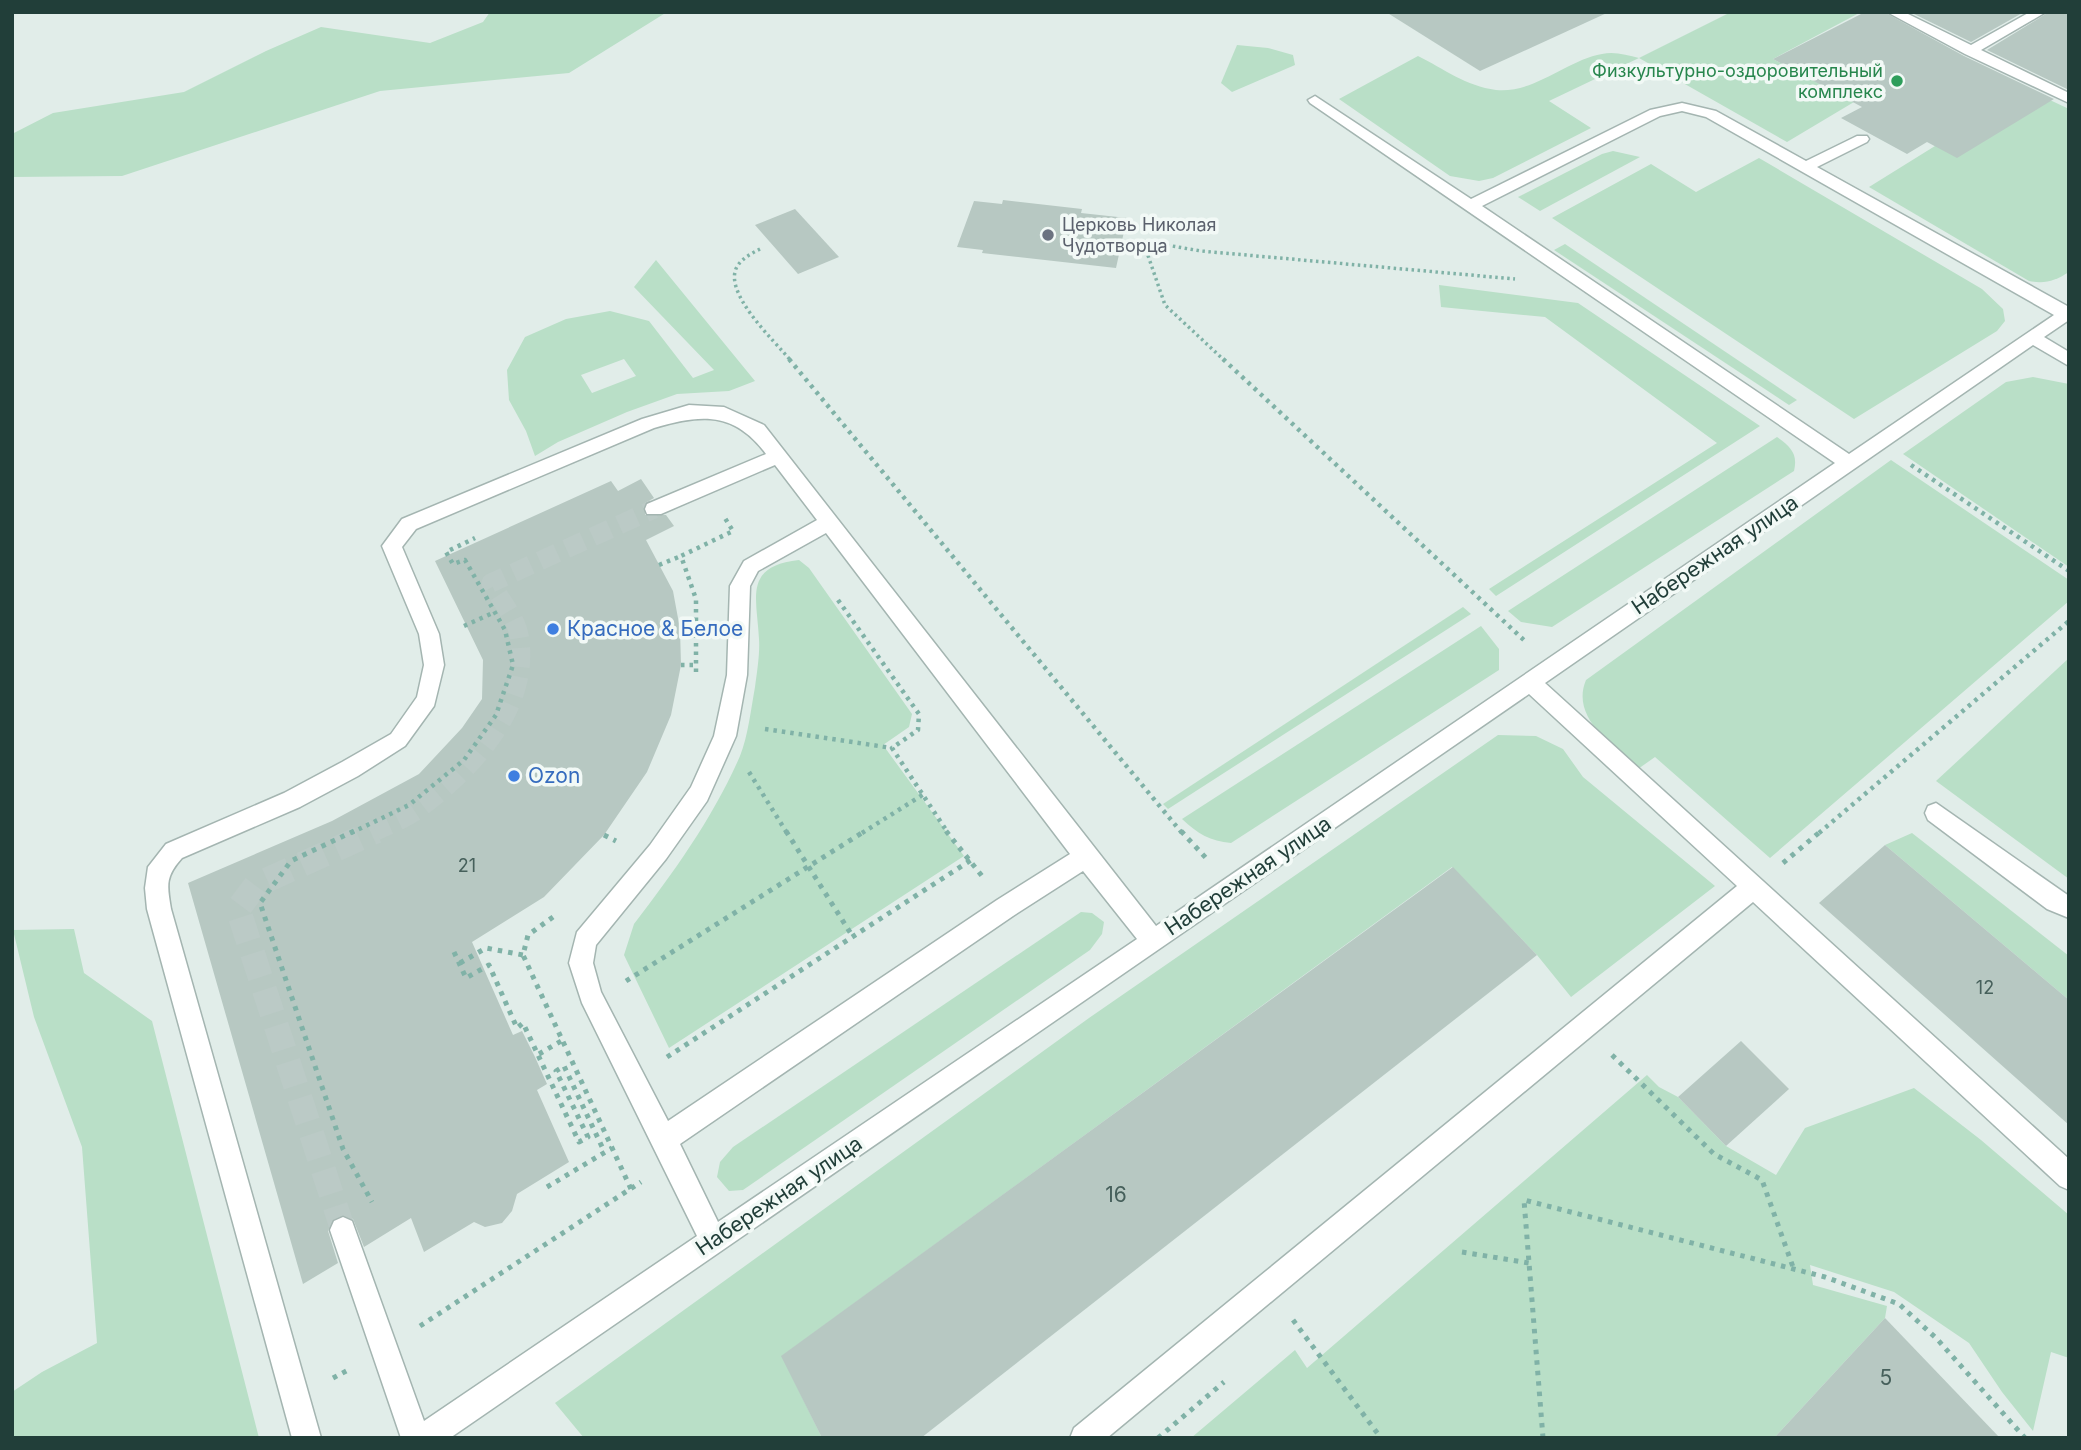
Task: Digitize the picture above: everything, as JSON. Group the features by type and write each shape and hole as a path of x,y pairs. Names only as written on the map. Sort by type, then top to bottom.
{"street":[{"path":"1893,12 2069,99"},
{"path":"1970,51 2040,12"},
{"path":"1315,100 1848,463"},
{"path":"1470,206 1655,113 1682,107 1711,114 2067,313"},
{"path":"1806,167 1862,139"},
{"name":"Набережная улица","path":"425,1438 1233,887 2067,313"},
{"path":"2032,337 2069,360"},
{"path":"307,1438 159,909 156,888 159,867 173,851 292,800 398,740 427,700 434,665 429,634 392,546 409,524 648,423 689,411 724,413 758,430 1153,941"},
{"path":"654,509 779,456"},
{"path":"713,1241 590,995 581,963 585,940 658,852 699,794 725,736 737,676 740,586 751,566 829,522"},
{"path":"1530,681 2069,1177"},
{"path":"1936,813 2055,901 2069,906"},
{"path":"664,1139 1005,908 1086,857"},
{"path":"1084,1438 1752,888"},
{"path":"343,1230 416,1438"}],"path":[{"path":"1552,666 1165,305 1143,240 1201,251 1438,273 1539,281 1579,280"},
{"path":"760,249 740,260 733,277 738,297 1166,815 1233,887"},
{"path":"1904,460 2069,571"},
{"path":"373,1204 343,1149 260,903 290,861 409,805 464,760 496,715 513,666 505,630 465,560 453,564 446,552 467,542"},
{"path":"659,565 681,556"},
{"path":"755,728 892,748 918,730 919,714 831,591"},
{"path":"461,627 495,612"},
{"path":"1752,888 2069,621"},
{"path":"681,666 696,665"},
{"path":"892,748 924,794 937,819 971,860 1005,908"},
{"path":"743,763 853,937"},
{"path":"626,981 924,794"},
{"path":"660,1047 666,1059 971,860"},
{"path":"460,963 486,948 523,956"},
{"path":"454,952 466,978 489,965 516,1028 523,1023 579,1142 588,1137 556,1072 564,1066 604,1151"},
{"path":"620,970 631,992"},
{"path":"1583,1027 1714,1154 1762,1180 1793,1268"},
{"path":"539,1054 563,1040"},
{"path":"547,1187 612,1148"},
{"path":"326,1383 385,1348 631,1189"},
{"path":"1543,1438 1524,1200 1793,1268 1899,1304 1937,1339 2025,1438"},
{"path":"1462,1252 1529,1264"},
{"path":"1268,1286 1381,1438"}],"green space":[{"path":"490,12 667,12 569,73 380,91 122,176 12,177 12,134 53,113 184,92 321,27 430,43 483,22"},
{"path":"1731,12 1861,12 1773,59 1854,102 1787,142 1639,58"},
{"path":"1237,45 1268,48 1293,55 1295,65 1232,92 1221,83"},
{"path":"1616,53 1639,58 1549,101 1591,128 1493,178 1479,181 1450,176 1339,99 1418,56 1465,81 1496,90 1524,87 1589,57 1602,54"},
{"path":"2036,98 2052,101 2069,109 2069,272 2064,275 2045,282 2029,281 1869,187 1935,146"},
{"path":"1613,151 1640,157 1540,211 1518,197 1602,154"},
{"path":"1759,158 1982,289 2003,309 2005,321 1997,331 1854,419 1552,218 1651,164 1696,192"},
{"path":"1565,244 1797,400 1789,405 1554,250"},
{"path":"656,260 755,381 729,391 677,394 558,442 535,456 526,431 509,400 507,370 525,337 566,319 610,311 649,321 693,378 714,370 634,287","holes":["624,359 636,376 592,393 581,375"]},
{"path":"1439,285 1578,303 1760,426 1496,596 1489,589 1717,443 1545,317 1441,307"},
{"path":"2033,377 2069,384 2069,567 1903,454 2006,382"},
{"path":"1777,437 1792,451 1794,471 1552,627 1521,622 1508,611"},
{"path":"1891,460 2069,580 2069,601 1770,858 1655,757 1638,769 1607,741 1589,719 1584,707 1586,680"},
{"path":"799,560 809,568 912,714 909,727 883,745 964,856 669,1048 624,955 634,924 692,843 740,756 749,722 757,669 757,586 769,569 781,563"},
{"path":"1463,607 1471,614 1168,809 1163,804"},
{"path":"1481,626 1499,649 1499,670 1231,843 1205,836 1182,819"},
{"path":"2069,658 2069,879 1936,781"},
{"path":"1498,735 1536,736 1563,749 1583,777 1715,886 1571,997 1537,955 1452,867 782,1356 822,1438 584,1438 555,1403 1089,1018"},
{"path":"1912,833 2069,956 2069,1000 1885,845"},
{"path":"1081,912 1092,913 1104,922 1102,934 1090,950 743,1190 729,1191 717,1177 720,1162 733,1147"},
{"path":"74,929 84,973 152,1021 259,1438 12,1438 12,1392 42,1372 97,1343 82,1147 34,1017 13,930"},
{"path":"1647,1075 1659,1087 1678,1097 1726,1146 1776,1175 1805,1128 1914,1088 1981,1140 2069,1215 2069,1358 2051,1352 2033,1431 2002,1392 1969,1343 1894,1292 1810,1265 1813,1285 1887,1306 1885,1318 1774,1438 1191,1438 1295,1350 1307,1368"}],"building":[{"path":"1386,12 1609,12 1480,71"},
{"name":"Физкультурно-оздоровительный комплекс","path":"1865,12 1884,12 1964,56 2054,99 1957,158 1927,142 1907,154 1841,118 1862,107 1773,59"},
{"path":"1910,12 2024,12 1971,42"},
{"path":"2049,12 2069,12 2069,90 1987,50"},
{"name":"Церковь Николая Чудотворца","path":"1003,200 1082,209 1081,213 1127,218 1116,268 982,253 983,250 957,247 974,201 1002,204"},
{"path":"795,209 839,257 798,274 755,225"},
{"path":"641,479 654,498 645,503 645,515 666,515 674,526 646,540 673,591 680,629 681,665 671,715 647,772 604,835 544,897 472,942 513,1035 522,1031 547,1084 537,1090 569,1162 517,1194 512,1211 502,1223 485,1227 474,1222 424,1252 411,1218 364,1247 353,1219 344,1215 333,1219 328,1231 338,1263 303,1284 188,883 332,821 419,774 462,728 482,699 483,660 435,561 611,481 618,491"},
{"path":"1885,845 2069,1000 2069,1125 1819,903"},
{"path":"1453,867 1537,955 921,1438 822,1438 781,1356"},
{"path":"1741,1041 1789,1089 1726,1146 1678,1097"},
{"path":"1885,1318 2000,1438 1774,1438"}],"tunnel":[{"path":"372,833 420,808 459,775 494,734 507,711 521,662 519,635 511,615 491,583 654,509"},
{"path":"343,1230 238,909 256,885 376,831"}],"place":[{"name":"Физкультурно-оздоровительный комплекс","path":"1897,81"},
{"name":"Церковь Николая Чудотворца","path":"1048,235"},
{"name":"Красное & Белое","path":"553,629"},
{"name":"Ozon","path":"514,776"}]}
